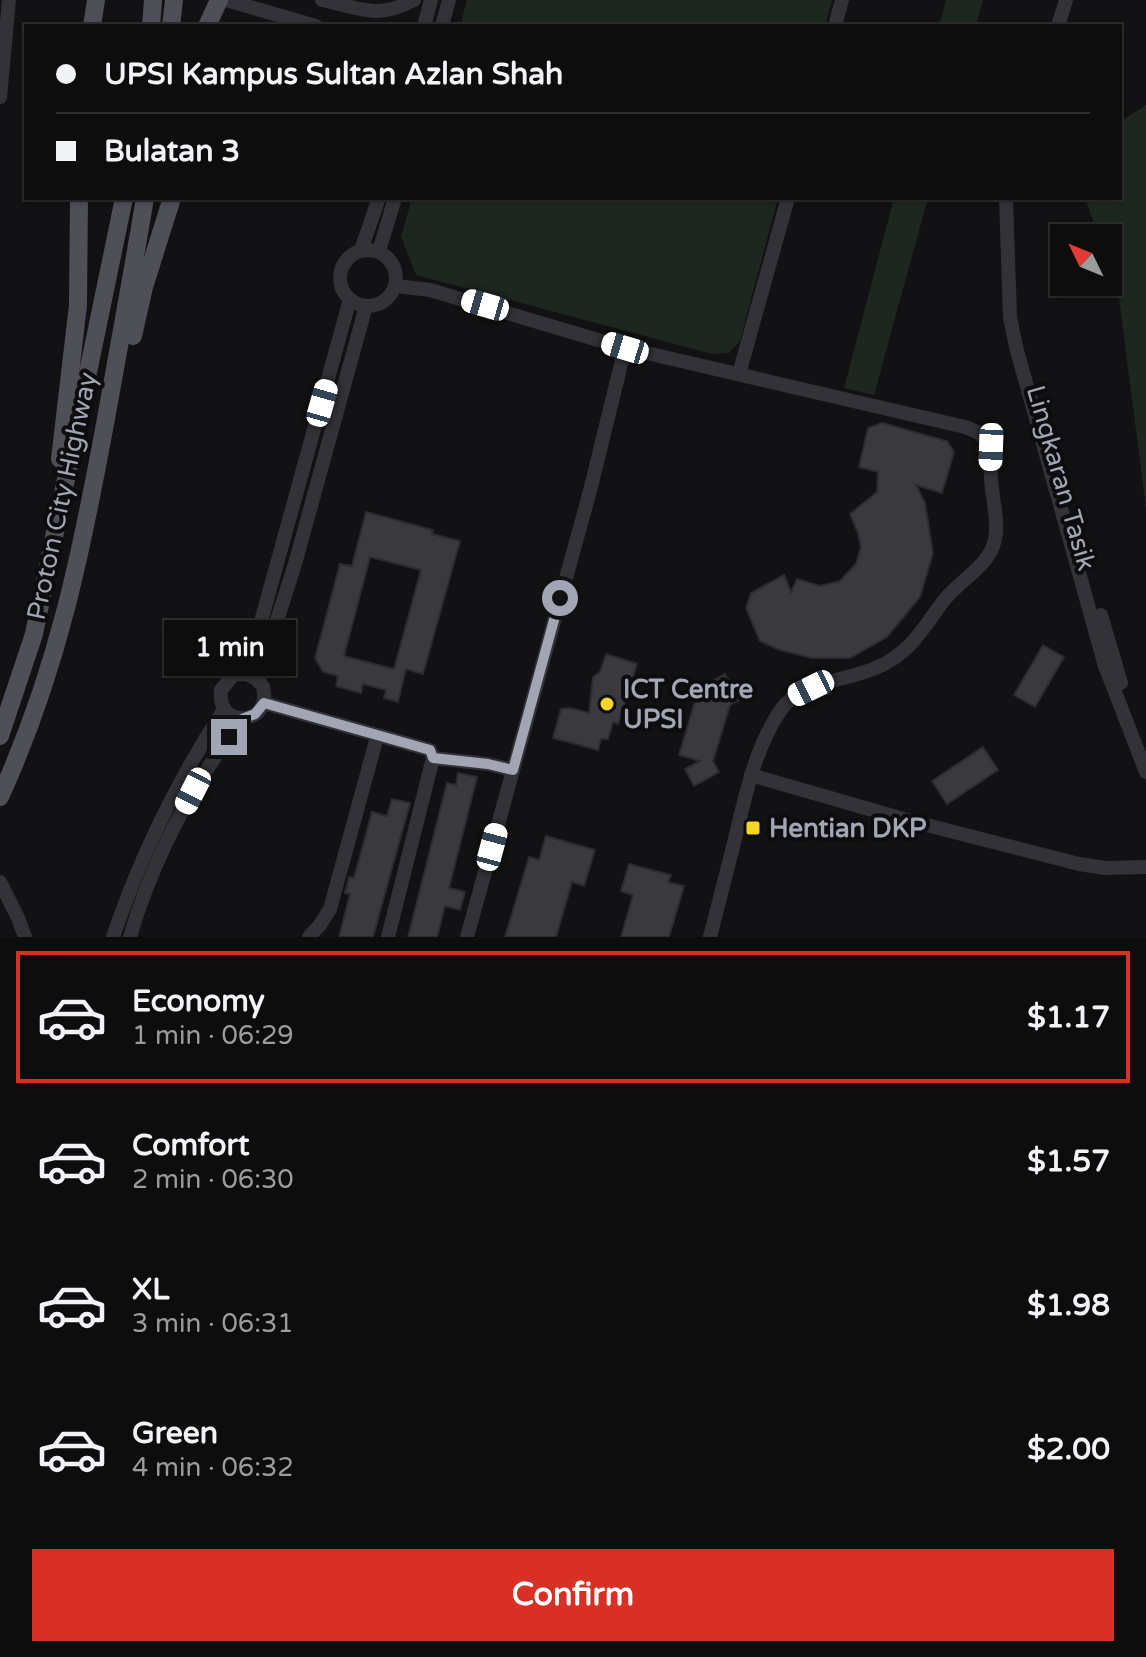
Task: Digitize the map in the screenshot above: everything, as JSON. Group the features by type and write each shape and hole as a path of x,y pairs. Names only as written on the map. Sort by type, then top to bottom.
{"main road":[{"path":"92,24 96,0"},
{"path":"151,24 153,0"},
{"path":"171,24 174,0"},
{"path":"208,24 219,0"},
{"path":"50,565 78,305 79,200"},
{"name":"Proton City Highway","path":"0,736 34,634 50,565 124,200"},
{"name":"Proton City Highway","path":"0,797 39,703 84,541 145,200"},
{"path":"84,541 144,287 171,200"}],"street":[{"path":"0,97 9,0"},
{"path":"226,0 278,7 312,24"},
{"path":"322,0 371,12 384,12 414,0"},
{"path":"425,24 431,0"},
{"path":"443,24 449,0"},
{"path":"836,24 842,0"},
{"path":"1050,24 1057,0"},
{"path":"1059,24 1066,0"},
{"path":"361,250 378,200"},
{"path":"379,251 394,200"},
{"path":"739,374 787,200"},
{"path":"1006,200 1010,317 1016,347 1105,666 1146,772"},
{"name":"Lingkaran Tasik","path":"1013,200 1020,328 1116,669 1146,751"},
{"path":"361,250 379,251 392,261 396,269 396,286 384,301 366,306 350,299 341,287 341,271 348,258 361,250"},
{"path":"396,286 430,290 625,348 979,432 987,438 991,447 996,539 984,561 945,599 926,629 903,651 880,667 811,688 782,707 764,739 751,775 710,937"},
{"path":"242,719 224,709 221,690 249,656 271,592 350,299"},
{"path":"258,680 295,564 366,306"},
{"path":"467,937 590,491 625,348"},
{"path":"130,937 151,879 180,816 215,755 242,719 255,714 264,703 263,687 258,680 247,674 234,675"},
{"path":"264,703 430,750 433,758 388,937"},
{"path":"113,937 155,832 224,709"},
{"path":"309,937 330,909 377,737"},
{"path":"433,758 513,770"},
{"path":"751,775 907,820 1079,864 1105,868 1146,867"},
{"path":"0,882 25,937"}],"shaded area":[{"path":"467,0 832,0 826,24 461,24"},
{"path":"946,0 983,0 977,24 940,24"},
{"path":"1146,105 1146,509 1119,296 1122,296 1122,224 1094,224 1086,200 1122,200 1122,121"},
{"path":"411,200 777,200 740,341 729,353 712,354 416,275 401,237"},
{"path":"893,200 927,200 874,395 844,388"}],"building":[{"path":"882,423 947,441 954,452 942,493 916,485 925,503 933,553 920,597 887,637 850,658 812,658 760,641 746,608 751,593 784,575 791,592 797,579 820,586 840,581 856,564 861,547 850,514 877,492 878,472 859,467 868,428"},
{"path":"366,512 433,530 432,534 460,541 423,674 406,669 398,702 384,698 386,690 363,684 361,693 336,686 338,676 323,672 315,658 340,564 352,566","holes":["370,557 421,570 394,669 344,656"]},
{"path":"1043,645 1064,657 1035,707 1014,695"},
{"name":"ICT Centre UPSI","path":"606,654 637,664 618,724 613,722 608,739 601,739 598,750 553,738 561,709 589,713 593,677 600,672"},
{"path":"725,674 739,700 730,705 713,761 719,772 694,786 685,769 700,761 679,755 697,695 722,702 711,682"},
{"path":"983,747 998,770 947,804 932,781"},
{"path":"458,773 477,777 449,888 465,892 460,910 445,906 437,937 408,937 447,783 456,785"},
{"path":"392,799 410,803 373,937 339,937 350,894 345,893 349,877 354,878 372,812 387,816"},
{"path":"546,836 595,850 584,886 572,882 556,937 505,937 529,857 539,860"},
{"path":"629,864 671,875 668,882 684,886 669,937 621,937 633,895 621,891"}],"place":[{"name":"ICT Centre UPSI","path":"607,704"},
{"name":"Hentian DKP","path":"753,828"}],"route":[{"path":"229,737 242,719 255,714 264,703 430,750 433,758 513,770 560,598"}]}
